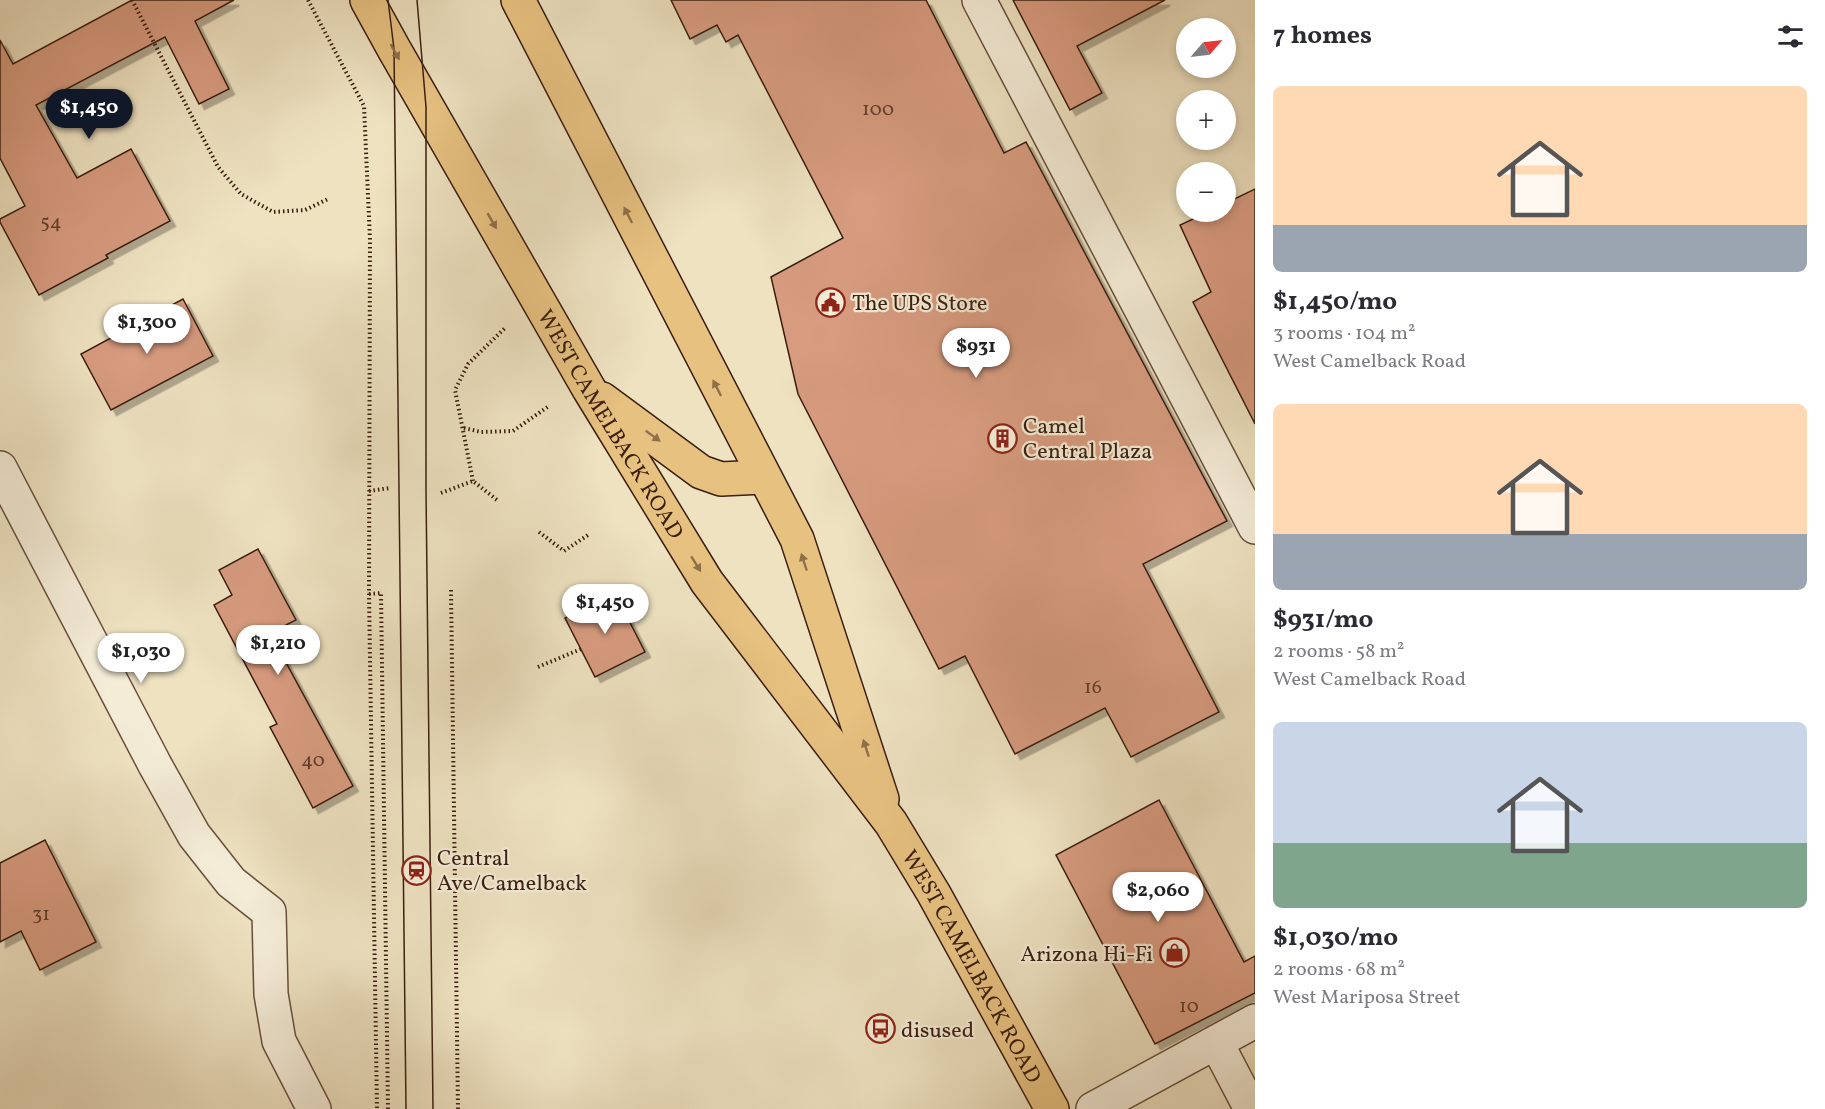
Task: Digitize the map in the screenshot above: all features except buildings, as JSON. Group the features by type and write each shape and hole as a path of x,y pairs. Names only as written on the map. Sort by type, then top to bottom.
{"main road":[{"name":"WEST CAMELBACK ROAD","path":"368,0 399,59 589,389 707,582 891,823 934,894 1052,1109"},
{"name":"WEST CAMELBACK ROAD","path":"518,0 796,539 891,823"},
{"path":"589,389 701,472 721,479 763,477"}],"street":[{"path":"979,0 1255,527"},
{"path":"0,468 194,835 231,882 268,912 271,994 279,1041 314,1109"},
{"path":"1093,1109 1255,1021"},
{"path":"1216,1042 1251,1109"}],"path":[{"path":"132,0 218,168 241,194 273,212 305,210 328,199"},
{"path":"308,0 364,106 370,240 369,594 377,1109"},
{"path":"497,500 473,482 455,390 468,364 505,328"},
{"path":"464,428 481,432 513,431 549,406"},
{"path":"441,493 473,482"},
{"path":"369,490 390,488"},
{"path":"539,532 564,551 588,535"},
{"path":"451,590 458,1109"},
{"path":"369,594 381,593 388,1109"},
{"path":"538,667 581,649"}],"tram line":[{"path":"388,0 394,49 406,1109"},
{"path":"417,0 426,107 426,490 433,1109"}],"place":[{"name":"The UPS Store","path":"831,302"},
{"name":"Camel Central Plaza","path":"1002,438"},
{"name":"Central Ave/Camelback","path":"416,870"},
{"name":"Arizona Hi-Fi","path":"1174,953"},
{"name":"disused","path":"880,1029"}]}
